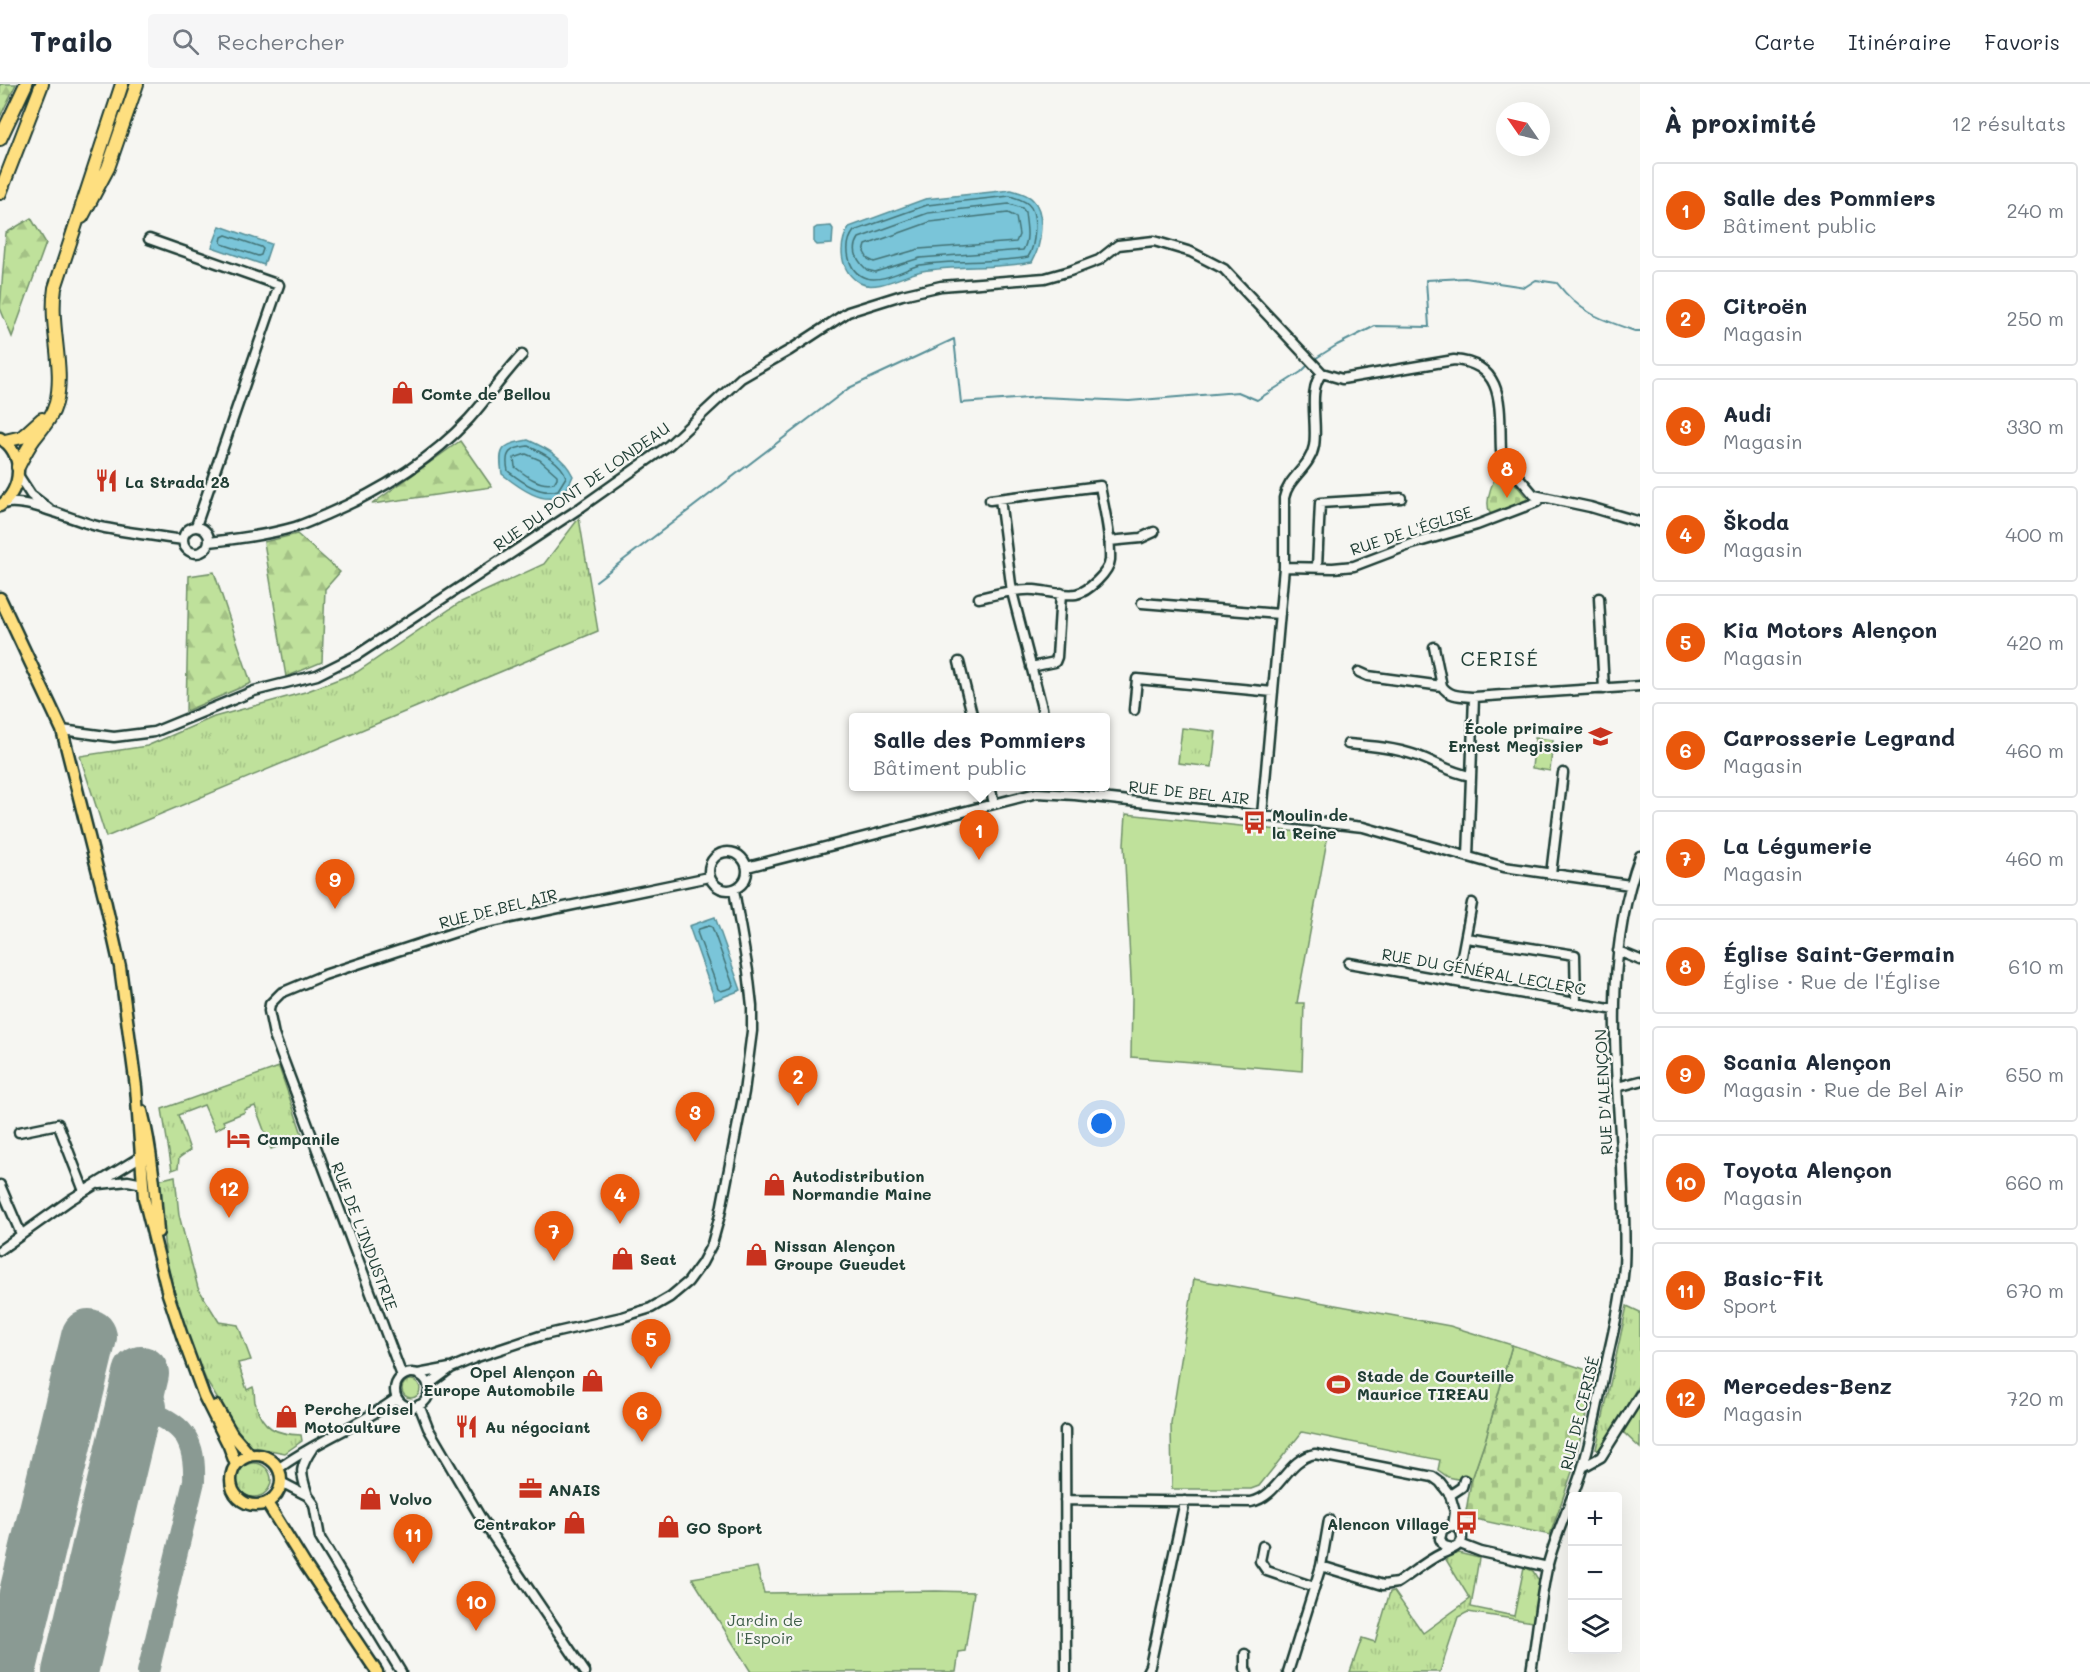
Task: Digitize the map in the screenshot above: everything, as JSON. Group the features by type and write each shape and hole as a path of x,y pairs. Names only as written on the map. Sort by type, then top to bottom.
{"highway":[{"path":"0,139 26,84"},
{"path":"0,171 42,84"},
{"path":"0,193 42,84"},
{"path":"18,471 33,440 48,421 55,405 58,376 52,304 55,288 122,84"},
{"path":"74,231 108,168 138,84"},
{"path":"2,440 22,437 55,405"}],"main road":[{"path":"1,505 14,490 18,471 11,449 2,440"},
{"path":"0,598 62,730 105,900 117,956 136,1087 147,1137 155,1190 160,1257"},
{"path":"136,1087 144,1198 168,1294 204,1396 236,1465"},
{"path":"140,1157 147,1157 150,1185 155,1190"},
{"path":"197,1374 232,1434 250,1455"},
{"path":"250,1455 267,1458 278,1469 281,1482 279,1490 267,1503 251,1505 237,1498 231,1484 231,1476 236,1465 250,1455"},
{"path":"267,1503 377,1672"}],"street":[{"path":"149,239 279,285 196,526"},
{"name":"RUE DU PONT DE LONDEAU","path":"62,730 114,737 154,732 254,692 317,675 347,660 577,510 669,445 741,378 790,350 848,312 902,295 941,286 1045,278 1070,272 1099,260 1118,245 1154,241 1191,252 1224,269 1322,373"},
{"path":"209,542 258,536 297,527 396,481 441,446 470,418 522,355"},
{"path":"1262,815 1284,567 1284,498 1286,489 1307,465 1311,456 1314,446 1314,387 1322,373 1342,379 1454,360 1469,361 1479,366 1492,380 1497,391 1500,451 1504,460 1529,491 1541,498 1590,507 1640,522"},
{"path":"18,471 31,495 54,513"},
{"path":"979,598 1035,590 1074,594 1082,592 1103,575 1110,561 1100,486 990,500"},
{"path":"1317,567 1320,503 1401,498"},
{"name":"RUE DE L'ÉGLISE","path":"1284,567 1354,566 1412,544 1488,521 1537,502 1541,498"},
{"path":"1000,499 1012,592 1042,713"},
{"path":"1,505 18,502 105,528 183,540"},
{"path":"196,526 208,533 209,542 202,551 196,553 187,550 183,540 186,531 196,526"},
{"path":"1109,541 1141,538 1154,532"},
{"path":"1031,667 1055,662 1061,593"},
{"path":"1599,598 1604,689"},
{"path":"1143,603 1280,614"},
{"path":"1434,647 1442,686 1451,694 1474,697 1640,687"},
{"path":"959,662 972,713"},
{"path":"1359,672 1368,676 1442,686"},
{"path":"1134,710 1137,680 1273,692"},
{"path":"1468,857 1474,697"},
{"path":"1348,744 1391,748 1420,757 1455,774 1471,776"},
{"path":"1551,874 1563,773"},
{"path":"991,791 994,804"},
{"name":"RUE DE BEL AIR","path":"747,867 1036,793 1075,795 1363,827 1504,867 1630,885"},
{"path":"721,853 735,853 741,857 747,867 746,879 734,890 727,891 717,888 709,877 709,865 712,859 721,853"},
{"name":"RUE D'ALENÇON","path":"1618,1299 1623,1267 1625,1227 1614,1010 1620,927 1640,856"},
{"name":"RUE DE BEL AIR","path":"270,1004 281,993 324,975 477,925 709,877"},
{"path":"418,1374 451,1368 536,1337 651,1308 670,1297 688,1282 702,1263 712,1244 720,1215 744,1092 752,1031 748,971 734,890"},
{"path":"1457,982 1473,903"},
{"path":"1467,938 1575,955 1576,1003"},
{"path":"1618,951 1640,960"},
{"name":"RUE DU GÉNÉRAL LECLERC","path":"1349,963 1614,1010"},
{"name":"RUE DE L'INDUSTRIE","path":"270,1004 269,1011 274,1035 402,1376"},
{"path":"1617,1087 1640,1081"},
{"path":"18,1132 58,1124 84,1191"},
{"path":"0,1250 84,1191 140,1157"},
{"path":"97,1184 128,1181 143,1184"},
{"path":"0,1185 21,1234"},
{"name":"RUE DE CERISÉ","path":"1532,1672 1548,1567 1555,1540 1583,1467 1612,1340 1618,1299"},
{"path":"428,1385 451,1368"},
{"path":"412,1372 418,1374 428,1385 427,1397 419,1405 409,1407 397,1398 395,1389 402,1376 412,1372"},
{"path":"1583,1467 1601,1457 1640,1395"},
{"path":"278,1469 314,1446 380,1411 397,1398"},
{"path":"419,1405 428,1428 482,1521 585,1672"},
{"path":"1065,1430 1066,1672"},
{"path":"314,1446 301,1472 308,1496 314,1504 320,1538 401,1672"},
{"path":"1065,1500 1251,1502 1261,1500 1301,1459 1315,1454 1432,1477 1440,1482 1450,1495 1455,1512 1453,1526"},
{"path":"1450,1495 1462,1486 1464,1480"},
{"path":"281,1482 308,1496"},
{"path":"1147,1672 1185,1501"},
{"path":"1288,1672 1321,1566 1329,1520"},
{"path":"1321,1566 1390,1585 1397,1583 1436,1556 1456,1546 1462,1534 1460,1530 1453,1526 1442,1531 1441,1543 1436,1556"},
{"path":"1441,1543 1448,1548 1456,1546 1548,1567"},
{"path":"1263,1546 1260,1561 1267,1571 1314,1587"},
{"path":"1245,1654 1246,1672"}],"green space":[{"path":"0,84 16,84 0,117"},
{"path":"31,218 46,243 12,337 0,308 6,233"},
{"path":"460,441 492,487 372,504"},
{"path":"1499,470 1504,470 1527,498 1527,502 1494,515 1490,513 1488,503 1492,485"},
{"path":"579,518 598,631 106,837 80,756 147,746 214,717 305,692 357,672 459,603 544,564"},
{"path":"297,534 340,572 325,589 322,662 286,677 264,542"},
{"path":"214,572 251,683 186,711 189,576"},
{"path":"1182,728 1216,732 1212,767 1178,763"},
{"path":"1535,738 1553,740 1550,771 1532,768"},
{"path":"1126,814 1328,835 1297,1003 1304,1003 1302,1071 1131,1057 1132,998 1124,844"},
{"path":"279,1067 303,1137 271,1149 255,1106 223,1121 225,1125 215,1130 204,1105 178,1115 190,1150 179,1158 178,1168 172,1170 162,1109"},
{"path":"175,1176 179,1215 198,1288 219,1322 238,1325 251,1360 238,1363 247,1390 253,1387 258,1411 266,1424 277,1431 301,1435 302,1441 285,1453 249,1446 241,1437 207,1382 186,1334 166,1261 158,1180"},
{"name":"Stade de Courteille Maurice TIREAU","path":"1194,1279 1450,1326 1512,1345 1471,1482 1448,1477 1438,1470 1440,1460 1302,1432 1259,1486 1251,1489 1172,1489 1171,1423"},
{"path":"1627,1306 1640,1312 1640,1383 1600,1451 1596,1449"},
{"path":"1512,1345 1596,1373 1572,1472 1550,1535 1465,1517 1471,1482"},
{"path":"407,1380 415,1380 420,1385 418,1396 407,1398 402,1393 402,1385"},
{"path":"1640,1401 1640,1448 1622,1431"},
{"path":"254,1463 266,1468 271,1480 266,1492 254,1497 242,1492 237,1480 242,1468"},
{"path":"1454,1552 1479,1558 1471,1607 1514,1616 1524,1567 1533,1571 1539,1581 1533,1622 1468,1612 1458,1617 1440,1672 1350,1672 1362,1638 1375,1642 1390,1592 1394,1591 1423,1633 1470,1599 1445,1558"},
{"name":"Jardin de l'Espoir","path":"757,1567 764,1593 974,1592 965,1651 959,1652 956,1672 751,1672 692,1578"}],"water":[{"path":"1011,190 1031,198 1040,213 1040,239 1032,262 922,271 891,282 874,285 860,283 853,278 844,265 842,249 849,227 925,199"},
{"path":"220,226 271,244 264,265 212,247"},
{"path":"831,226 833,229 832,244 817,245 814,242 814,229"},
{"path":"528,440 560,458 569,469 573,476 563,493 556,497 540,497 531,494 502,474 501,458 504,449 512,444"},
{"path":"715,917 741,990 715,1000 689,926"}],"waterway":[{"path":"1313,360 1375,326 1429,327 1426,280 1465,278 1525,287 1536,280 1557,283 1574,301 1592,314 1623,327 1640,331"},
{"path":"596,581 849,388 954,339 961,403 1041,397 1129,401 1238,392 1257,400 1301,372 1309,364"}],"taxiway":[{"path":"127,1435 132,1427 151,1417 156,1409 151,1395 142,1387 137,1390"},
{"path":"134,1405 161,1417 180,1430 187,1439 194,1464 194,1481 148,1672"}],"runway":[{"path":"8,1672 89,1337"},
{"path":"70,1672 141,1374"}],"place":[{"name":"Comte de Bellou","path":"403,393"},
{"name":"La Strada 28","path":"107,481"},
{"name":"Église Saint-Germain","path":"1507,498"},
{"name":"École primaire Ernest Megissier","path":"1601,736"},
{"name":"Moulin de la Reine","path":"1254,823"},
{"name":"Salle des Pommiers","path":"979,860"},
{"name":"Scania Alençon","path":"335,909"},
{"name":"Citroën","path":"798,1106"},
{"name":"Campanile","path":"239,1138"},
{"name":"Audi","path":"695,1142"},
{"name":"Autodistribution Normandie Maine","path":"774,1184"},
{"name":"Mercedes-Benz","path":"229,1218"},
{"name":"Škoda","path":"620,1224"},
{"name":"Nissan Alençon Groupe Gueudet","path":"756,1254"},
{"name":"Seat","path":"622,1258"},
{"name":"La Légumerie","path":"554,1261"},
{"name":"Kia Motors Alençon","path":"651,1369"},
{"name":"Opel Alençon Europe Automobile","path":"593,1380"},
{"name":"Stade de Courteille Maurice TIREAU","path":"1339,1384"},
{"name":"Perche Loisel Motoculture","path":"286,1417"},
{"name":"Au négociant","path":"467,1426"},
{"name":"Carrosserie Legrand","path":"642,1442"},
{"name":"ANAIS","path":"530,1489"},
{"name":"Volvo","path":"371,1498"},
{"name":"Centrakor","path":"574,1523"},
{"name":"Alencon Village","path":"1467,1523"},
{"name":"GO Sport","path":"668,1527"},
{"name":"Basic-Fit","path":"413,1564"},
{"name":"Toyota Alençon","path":"476,1631"}],"district":[{"name":"CERISÉ","path":"1500,658"}]}
